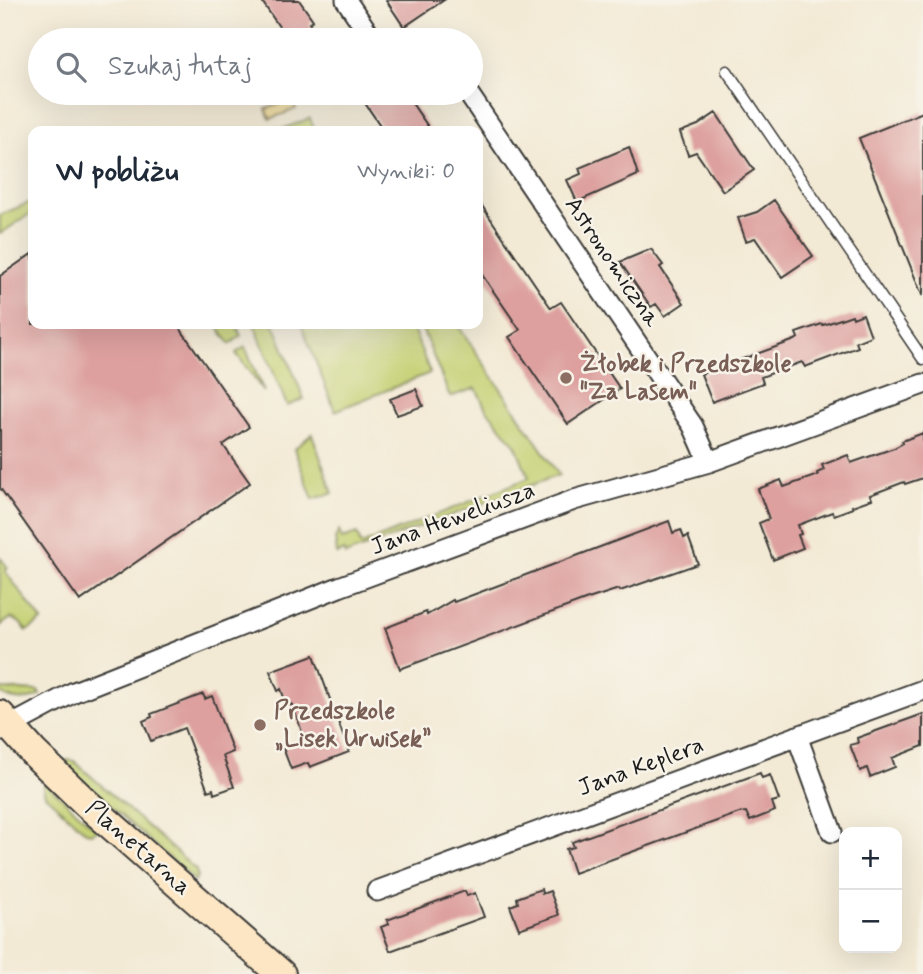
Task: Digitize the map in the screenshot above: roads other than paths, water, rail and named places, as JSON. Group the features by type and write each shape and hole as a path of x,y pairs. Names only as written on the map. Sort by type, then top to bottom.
{"street":[{"path":"346,0 365,28"},
{"name":"Astronomiczna","path":"476,105 693,426 709,463"},
{"name":"Jana Heweliusza","path":"3,724 110,677 339,587 574,500 709,463 923,384"},
{"name":"Jana Keplera","path":"377,891 923,690"},
{"name":"Planetarna","path":"3,724 86,803 282,974"},
{"path":"797,736 832,831"}],"lane":[{"path":"727,71 923,359"}],"place":[{"name":"Żłobek i Przedszkole \"Za Lasem\"","path":"566,378"},
{"name":"Przedszkole „Lisek Urwisek”","path":"260,725"}]}
